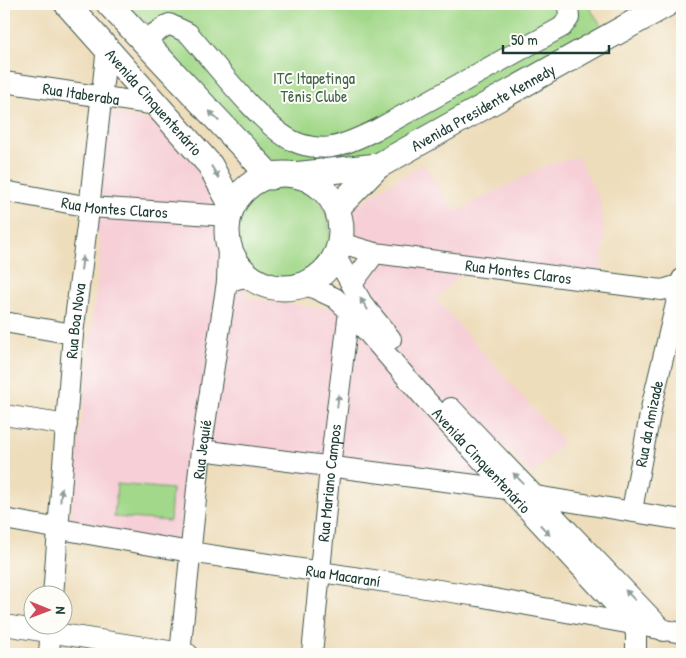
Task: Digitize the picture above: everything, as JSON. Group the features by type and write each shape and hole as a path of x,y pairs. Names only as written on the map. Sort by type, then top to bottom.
{"main road":[{"name":"Avenida Cinquentenário","path":"67,4 210,165 229,224"},
{"name":"Avenida Cinquentenário","path":"109,4 143,41 280,176"},
{"name":"Avenida Presidente Kennedy","path":"337,208 378,166 667,4"},
{"name":"Avenida Presidente Kennedy","path":"280,176 378,166"},
{"path":"280,176 305,179 319,186 337,208 341,222 338,250 320,276 305,284 278,286 238,279 229,224 243,192 258,181 280,176"}],"street":[{"path":"143,41 169,24 180,28 188,33 270,125 291,140 311,146 330,147 352,142 378,129 562,27 569,18 568,4"},
{"name":"Rua Boa Nova","path":"54,586 73,334 89,212 107,47"},
{"name":"Rua Itaberaba","path":"4,82 100,98 157,105"},
{"name":"Rua Montes Claros","path":"4,192 89,212"},
{"name":"Rua Montes Claros","path":"4,204 229,224"},
{"name":"Rua Montes Claros","path":"338,250 678,289"},
{"name":"Avenida Cinquentenário","path":"338,250 362,303 424,378 536,496 673,632"},
{"path":"352,284 375,253"},
{"name":"Rua Jequié","path":"183,654 190,552 201,450 238,279"},
{"name":"Avenida Cinquentenário","path":"305,284 335,298 350,311 426,400 633,624"},
{"name":"Rua da Amizade","path":"632,510 678,289"},
{"name":"Rua Mariano Campos","path":"312,654 330,467 350,311"},
{"path":"4,322 73,334"},
{"path":"4,415 67,425"},
{"path":"201,450 507,489"},
{"path":"536,496 632,510 682,520"},
{"name":"Rua Macaraní","path":"4,519 190,552 319,570 673,632"},
{"path":"633,624 636,634 636,654"},
{"path":"4,625 22,627"},
{"path":"72,633 183,654"},
{"path":"49,654 50,636"}],"shaded area":[{"path":"100,110 155,122 215,187 212,215 248,298 327,309 358,290 361,243 350,210 386,186 424,164 455,212 548,164 578,157 600,200 605,234 599,288 466,269 436,299 563,443 531,475 510,452 470,487 329,477 187,460 179,552 68,537 99,265 100,239 86,207"}],"green space":[{"name":"ITC Itapetinga Tênis Clube","path":"102,4 587,4 606,32 371,168 295,172 246,145 139,14 122,25"},
{"path":"290,187 311,196 324,210 330,238 325,257 313,272 297,278 287,279 256,274 247,267 237,247 238,223 242,212 257,195 277,188"},
{"path":"117,484 172,489 170,521 114,517"}]}
